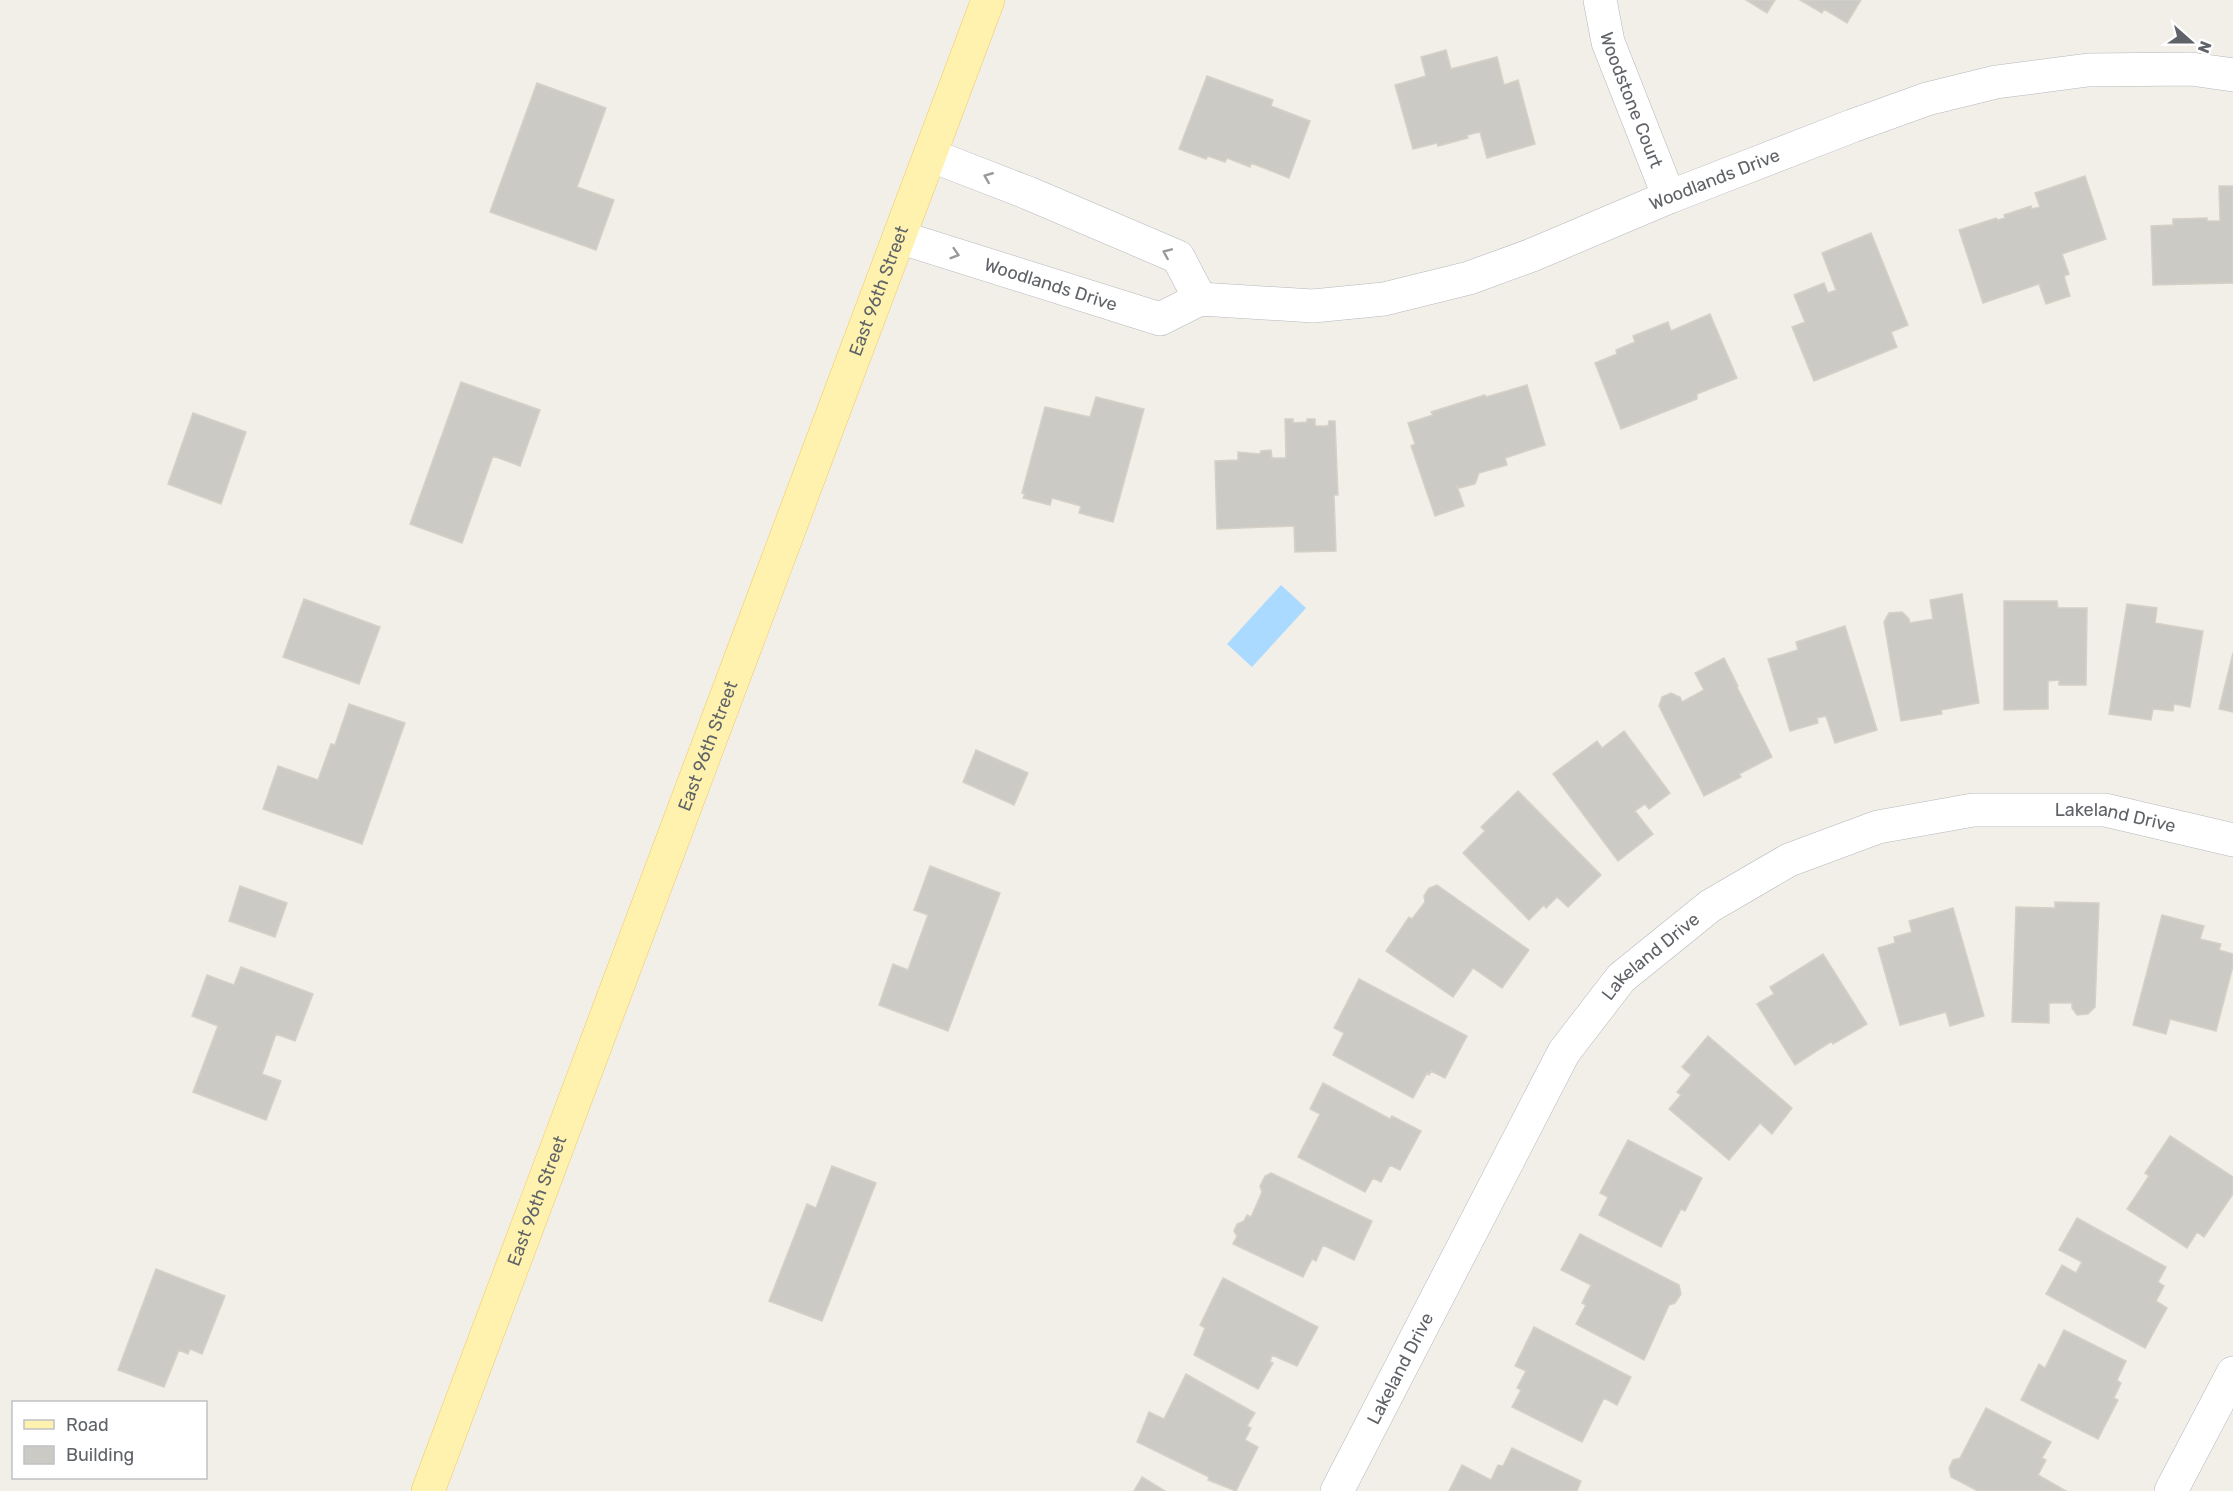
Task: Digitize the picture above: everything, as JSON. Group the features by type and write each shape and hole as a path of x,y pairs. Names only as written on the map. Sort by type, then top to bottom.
{"main road":[{"name":"East 96th Street","path":"428,1491 988,0"}],"street":[{"name":"Woodstone Court","path":"1600,0 1608,42 1669,197"},
{"name":"Woodlands Drive","path":"899,237 1160,319 1200,299 1313,306 1384,299 1469,278 1532,255 1669,197 1821,137 1927,99 1996,82 2088,70 2192,69 2233,75"},
{"path":"930,154 1178,257 1200,299"},
{"name":"Lakeland Drive","path":"1337,1491 1564,1052 1621,978 1710,906 1789,860 1878,827 1972,810 2105,810 2233,840"},
{"path":"2171,1491 2233,1373"}],"water":[{"path":"1281,585 1306,608 1252,667 1227,644"}],"building":[{"path":"1746,0 1775,0 1767,13"},
{"path":"1800,0 1861,0 1847,23 1824,9 1822,13"},
{"path":"1446,50 1451,69 1497,57 1504,85 1518,80 1535,144 1487,158 1480,132 1467,135 1468,138 1438,146 1437,143 1413,149 1395,85 1426,76 1421,57"},
{"path":"1207,76 1273,100 1271,106 1310,121 1289,178 1251,163 1250,167 1227,158 1225,162 1208,156 1206,159 1179,149"},
{"path":"537,83 606,108 577,187 614,200 596,250 490,212"},
{"path":"2085,176 2106,239 2062,254 2069,274 2064,276 2070,296 2046,304 2039,284 1983,303 1959,230 1996,218 1998,220 2005,218 2004,215 2031,206 2032,209 2040,207 2035,193"},
{"path":"2219,186 2233,186 2233,283 2153,285 2151,226 2173,225 2173,219 2207,218 2207,221 2220,221"},
{"path":"1871,233 1908,325 1891,332 1897,347 1814,381 1792,327 1805,322 1794,295 1824,283 1828,293 1836,290 1822,253"},
{"path":"1710,314 1737,378 1697,394 1697,399 1621,429 1595,363 1617,354 1616,350 1635,342 1633,336 1668,322 1671,331"},
{"path":"461,382 540,410 520,466 493,456 462,543 410,524"},
{"path":"1527,385 1545,445 1505,458 1507,465 1479,473 1475,484 1460,488 1457,486 1464,506 1435,516 1411,446 1415,444 1408,423 1433,415 1431,412"},
{"path":"1096,397 1144,409 1113,522 1079,513 1081,506 1052,498 1050,505 1023,498 1025,494 1022,493 1045,407 1090,417"},
{"path":"193,413 246,432 221,504 168,484"},
{"path":"1285,419 1293,419 1293,423 1315,419 1315,426 1328,426 1329,421 1335,421 1338,495 1334,495 1336,551 1295,552 1294,526 1217,529 1215,461 1238,460 1238,452 1260,454 1261,451 1271,450 1272,458 1286,458"},
{"path":"1962,594 1979,703 1941,710 1942,714 1901,721 1884,622 1889,613 1902,612 1910,623 1933,619 1930,600"},
{"path":"304,599 380,627 359,684 283,657"},
{"path":"2004,601 2057,601 2058,608 2087,608 2086,685 2059,685 2059,680 2048,681 2048,709 2004,710"},
{"path":"2127,604 2157,608 2155,623 2203,631 2190,707 2174,704 2173,711 2153,709 2151,720 2109,714"},
{"path":"1845,626 1877,730 1835,743 1826,716 1817,718 1818,723 1790,731 1768,659 1798,650 1796,642"},
{"path":"2233,653 2233,712 2219,709"},
{"path":"1724,658 1772,757 1739,774 1741,777 1704,796 1659,706 1662,697 1671,693 1680,697 1682,702 1704,690 1695,673"},
{"path":"349,704 405,723 362,844 263,809 278,766 318,780 331,744 335,745"},
{"path":"1624,731 1670,793 1649,809 1645,804 1635,811 1653,834 1618,861 1553,774 1597,741 1602,748"},
{"path":"976,750 1028,773 1014,805 963,782"},
{"path":"1518,791 1601,875 1568,907 1557,897 1546,908 1544,905 1529,920 1463,853 1485,831 1481,827"},
{"path":"930,866 1000,893 948,1031 879,1005 893,964 908,970 928,915 914,910"},
{"path":"1437,885 1529,950 1502,988 1473,968 1453,997 1386,951 1409,917 1412,919 1425,902 1424,896 1429,888"},
{"path":"240,886 287,903 275,937 229,921"},
{"path":"2055,902 2099,903 2095,1007 2088,1014 2077,1015 2072,1008 2072,1003 2049,1003 2049,1023 2012,1022 2016,907 2055,908"},
{"path":"1953,908 1984,1016 1950,1026 1946,1012 1900,1025 1878,948 1895,943 1894,937 1912,932 1909,921"},
{"path":"2162,915 2204,926 2200,939 2221,944 2219,950 2233,954 2233,966 2216,1031 2170,1019 2166,1034 2133,1025"},
{"path":"1823,954 1867,1024 1833,1044 1832,1041 1795,1065 1757,1004 1774,994 1770,987"},
{"path":"241,967 313,994 295,1041 276,1034 262,1074 281,1081 266,1120 193,1092 218,1026 192,1016 207,975 234,985"},
{"path":"1359,979 1467,1036 1445,1078 1431,1071 1429,1075 1427,1073 1413,1098 1333,1055 1344,1033 1334,1028"},
{"path":"1708,1036 1792,1108 1772,1134 1760,1123 1729,1160 1669,1109 1681,1095 1677,1092 1691,1075 1682,1067"},
{"path":"1323,1083 1390,1119 1392,1116 1421,1131 1400,1170 1390,1165 1381,1182 1373,1178 1365,1192 1298,1157 1320,1114 1310,1109"},
{"path":"2170,1136 2233,1177 2233,1194 2204,1237 2197,1232 2187,1248 2127,1209 2149,1176 2145,1173"},
{"path":"1628,1140 1702,1178 1685,1211 1681,1209 1661,1247 1599,1215 1608,1197 1600,1193"},
{"path":"832,1166 876,1183 822,1321 769,1301 807,1204 816,1208"},
{"path":"1271,1173 1372,1221 1354,1260 1323,1245 1316,1261 1312,1259 1303,1277 1233,1244 1237,1236 1234,1231 1237,1224 1244,1221 1247,1215 1251,1217 1262,1192 1260,1186 1265,1176"},
{"path":"2077,1218 2166,1267 2158,1282 2164,1286 2156,1301 2167,1308 2145,1348 2046,1294 2062,1265 2076,1273 2082,1262 2059,1250"},
{"path":"1580,1234 1679,1285 1681,1294 1675,1303 1669,1305 1644,1360 1576,1324 1586,1305 1582,1303 1591,1285 1561,1270"},
{"path":"156,1269 225,1296 202,1354 190,1349 188,1354 179,1350 164,1387 118,1370"},
{"path":"1223,1278 1318,1327 1297,1366 1272,1355 1270,1362 1273,1363 1258,1389 1194,1355 1205,1328 1200,1325"},
{"path":"1534,1327 1631,1377 1617,1405 1604,1398 1582,1442 1512,1407 1521,1390 1517,1388 1526,1371 1515,1366"},
{"path":"2064,1330 2126,1361 2117,1380 2121,1383 2114,1398 2118,1400 2098,1439 2021,1400 2039,1364 2045,1368"},
{"path":"1186,1374 1255,1413 1247,1426 1251,1428 1245,1440 1258,1447 1236,1491 1208,1480 1209,1477 1137,1442 1149,1412 1164,1419"},
{"path":"1986,1408 2051,1442 2042,1458 2046,1460 2038,1475 2066,1491 1978,1491 1951,1477 1949,1468 1953,1460 1960,1458"},
{"path":"1512,1448 1581,1481 1577,1491 1449,1491 1462,1465 1491,1480 1498,1465 1503,1466"},
{"path":"1142,1477 1165,1491 1134,1491"}]}
